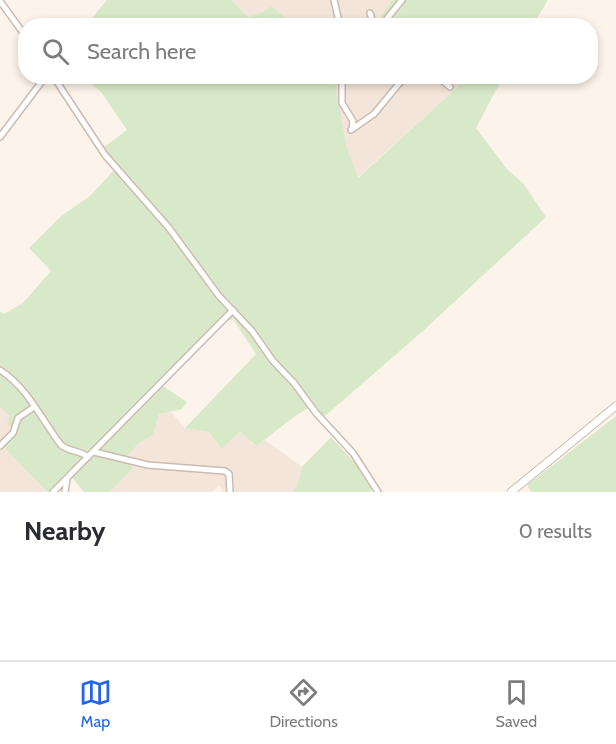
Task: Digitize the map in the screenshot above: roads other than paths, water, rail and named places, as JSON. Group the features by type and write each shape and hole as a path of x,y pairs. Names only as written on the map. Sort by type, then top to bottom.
{"street":[{"path":"334,0 338,18"},
{"path":"387,18 402,0"},
{"path":"0,1 18,27"},
{"path":"370,13 372,18"},
{"path":"0,136 40,84"},
{"path":"58,84 105,155 169,228 219,296 252,332 316,413 353,453 378,492"},
{"path":"342,84 342,102 353,121 351,130 374,114 397,84"},
{"path":"446,84 450,87"},
{"path":"53,492 232,310"},
{"path":"0,370 17,383 60,445 67,449 80,451 88,457"},
{"path":"511,492 616,406"},
{"path":"0,446 14,433 18,418 34,407"},
{"path":"94,452 148,465 225,471 229,474 230,492"},
{"path":"65,492 68,478"}]}
